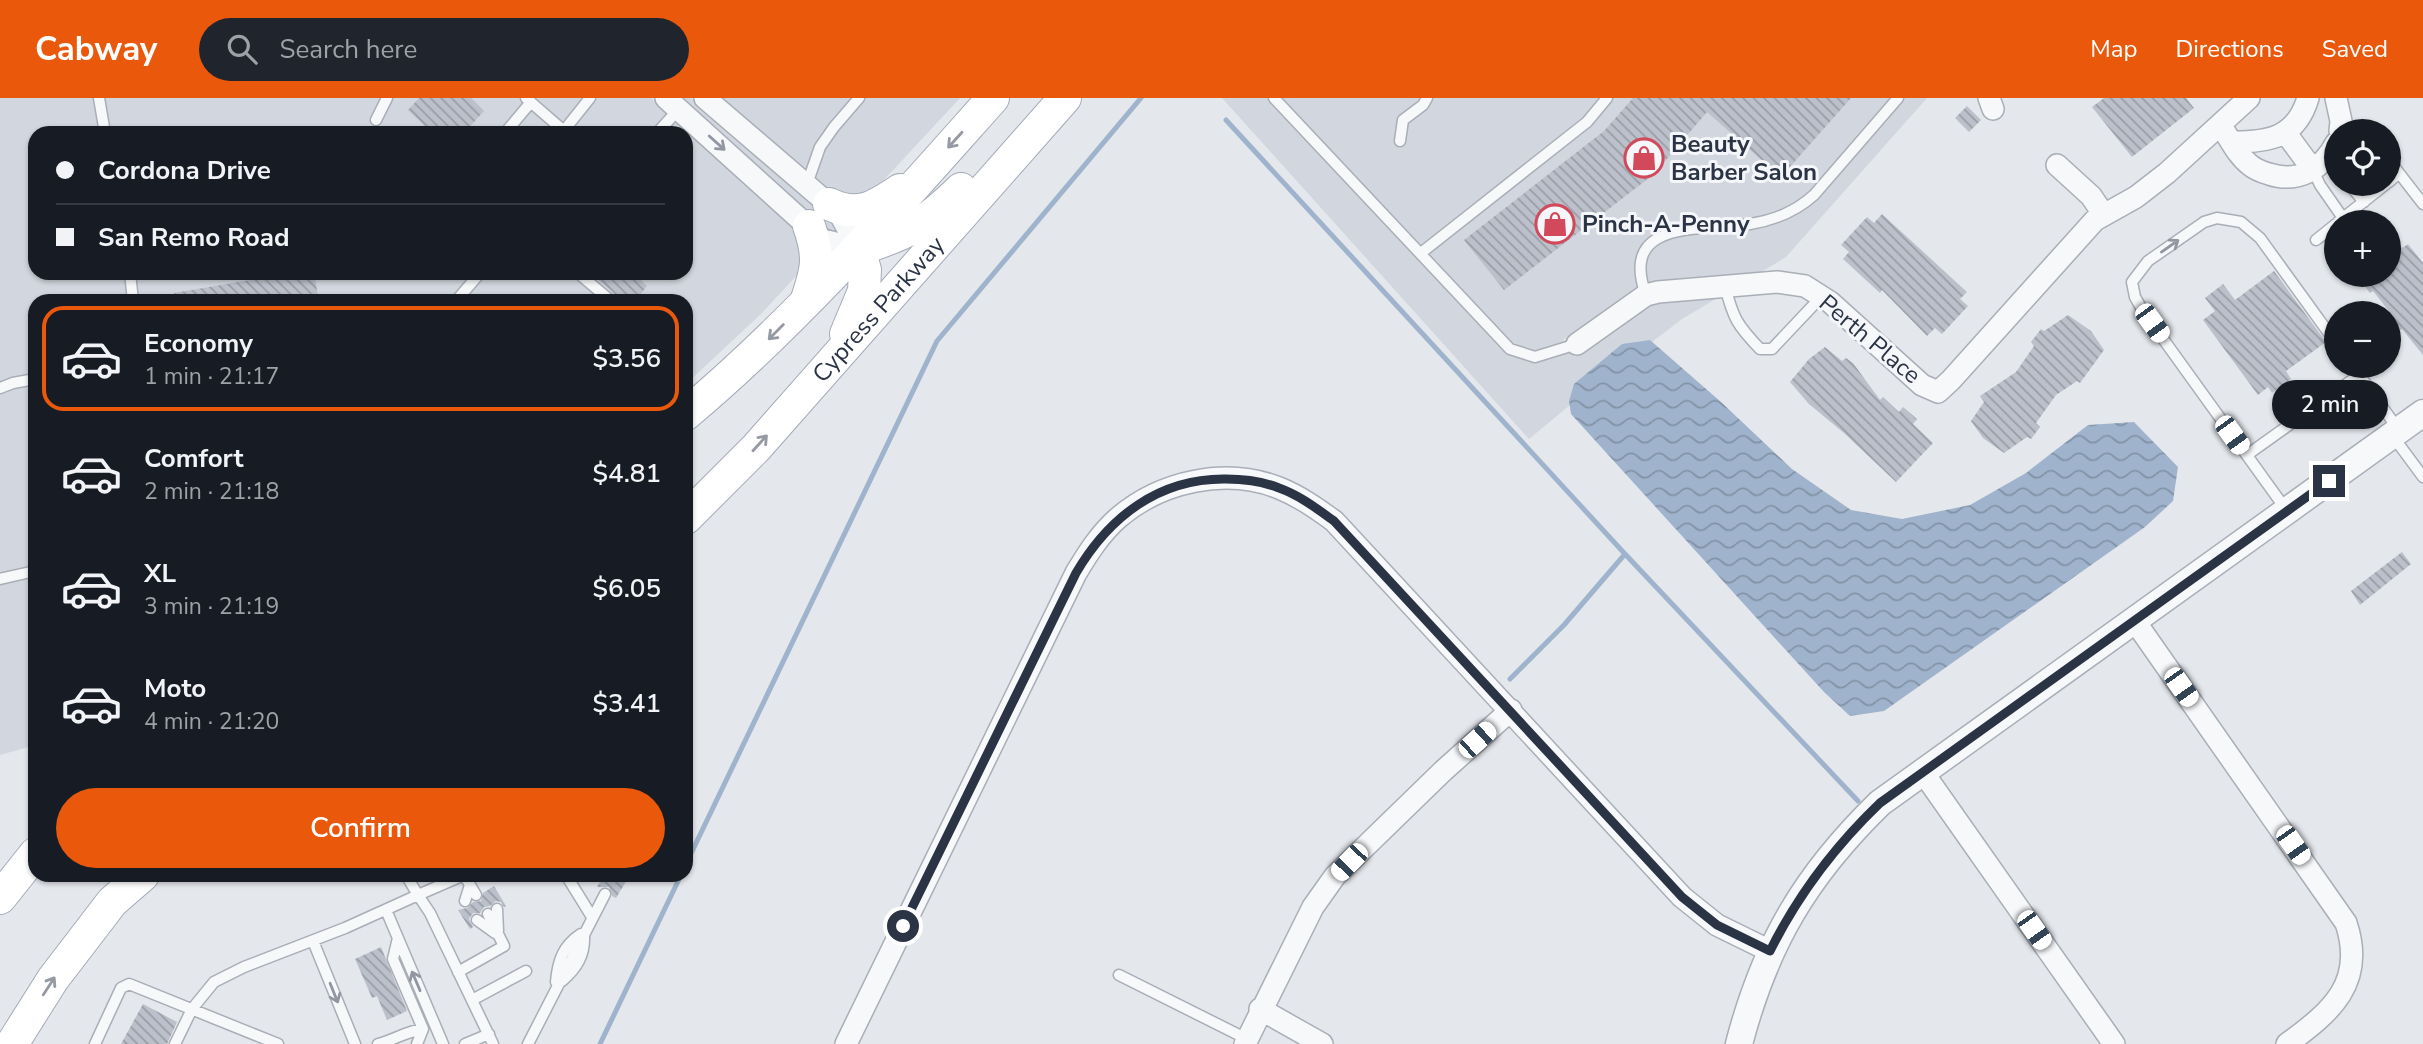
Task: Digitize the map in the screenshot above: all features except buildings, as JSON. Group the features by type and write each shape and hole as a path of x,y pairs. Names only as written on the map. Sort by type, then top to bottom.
{"main road":[{"path":"693,408 742,367 859,249 993,98"},
{"name":"Cypress Parkway","path":"693,511 756,448 1065,98"},
{"path":"859,249 911,231 939,210 990,161 1017,152"},
{"path":"806,302 818,269 815,205 844,211 864,210 925,174"},
{"path":"835,358 864,291 865,270 859,249"},
{"path":"0,898 28,863"},
{"path":"12,1044 53,979 112,902 135,882"}],"street":[{"path":"705,98 815,205 823,240 859,249"},
{"name":"Perth Place","path":"1577,344 1646,295 1777,282 1805,286 1822,296 1922,385 1938,392 2095,220 2136,197 2227,134 2249,98"},
{"path":"2227,134 2265,142 2285,132 2294,123 2308,98"},
{"path":"2336,98 2341,119"},
{"path":"672,103 815,205 839,213 859,249"},
{"path":"2285,132 2324,157"},
{"path":"2227,134 2238,153 2256,170 2278,177 2290,178 2324,162"},
{"path":"2057,165 2091,196 2104,215"},
{"path":"1739,1044 1751,996 1788,916 1846,836 1880,803 2423,413"},
{"path":"846,1044 1076,573 1091,549 1117,519 1134,506 1156,493 1200,480 1254,481 1277,487 1313,505 1352,538 1682,897 1717,925 1770,951"},
{"path":"2133,620 2346,923 2352,955 2348,983 2329,1010 2287,1044"},
{"path":"1246,1042 1260,1009 1313,907 1335,876 1443,771 1511,710"},
{"path":"1922,771 2114,1044"},
{"path":"1260,1009 1322,1044"}],"lane":[{"path":"99,98 105,126"},
{"path":"376,120 387,98"},
{"path":"568,126 590,98"},
{"path":"815,205 820,147 859,98"},
{"path":"975,200 1027,158 1080,98"},
{"path":"1274,98 1510,349 1535,357 1577,344"},
{"path":"1400,141 1403,120 1423,105 1427,98"},
{"path":"1421,253 1587,122 1606,98"},
{"path":"1646,295 1639,270 1641,258 1648,246 1662,236 1676,232 1692,228 1750,224 1787,214 1801,207 1898,98"},
{"path":"510,126 528,100 556,126"},
{"path":"660,126 672,103"},
{"path":"2324,172 2320,185 2324,193"},
{"path":"2401,176 2423,204"},
{"path":"2359,196 2364,202"},
{"path":"2353,210 2371,196"},
{"path":"2287,511 2135,297 2132,282 2142,267 2204,222 2217,218 2229,219 2252,229 2324,326"},
{"path":"2316,240 2324,233"},
{"path":"462,294 474,280"},
{"path":"586,280 603,294"},
{"path":"1725,286 1732,315 1760,349 1772,349 1822,296"},
{"path":"2247,455 2346,378"},
{"path":"2361,378 2423,477"},
{"path":"0,388 28,380"},
{"path":"0,579 28,573"},
{"path":"410,882 430,913 491,1039 465,1044"},
{"path":"175,1044 192,1009 214,982 448,882"},
{"path":"465,901 477,889 470,882"},
{"path":"570,882 592,917"},
{"path":"528,1044 605,894"},
{"path":"386,910 443,1044"},
{"path":"458,972 504,946 492,912"},
{"path":"477,920 498,934"},
{"path":"398,938 393,959 423,1030 417,1044"},
{"path":"313,941 355,1044"},
{"path":"471,1000 526,971"},
{"path":"1119,975 1246,1042"},
{"path":"95,1044 121,988 129,984 278,1044"},
{"path":"378,1044 411,1031 423,1030"}],"shaded area":[{"path":"0,98 651,98 683,126 28,126 28,280 693,280 693,135 801,231 808,263 762,313 693,377 693,294 28,294 28,747 0,755"},
{"path":"681,98 691,98 825,212 838,230 836,233 827,231"},
{"path":"719,98 960,98 869,196 834,196"},
{"path":"1222,98 1927,98 1786,257 1758,274 1609,310 1563,340 1575,357 1651,304 1719,297 1682,319 1652,342 1649,340 1569,401 1570,405 1529,439"}],"water":[{"path":"1650,340 1792,469 1851,510 1902,519 1970,505 2026,473 2088,425 2134,422 2178,467 2173,501 2145,527 1884,711 1850,716 1824,692 1571,414 1569,401 1574,384 1622,344"}],"waterway":[{"path":"693,849 937,341 1141,98"},
{"path":"1226,120 1625,554 1858,801"},
{"path":"1510,679 1564,625 1625,554"},
{"path":"600,1044 678,882"}],"place":[{"name":"Beauty Barber Salon","path":"1644,158"},
{"name":"Pinch-A-Penny","path":"1555,224"}],"route":[{"path":"903,926 1076,573 1091,549 1117,519 1156,493 1178,485 1214,479 1254,481 1296,496 1334,521 1682,897 1717,925 1770,951 1788,916 1819,871 1846,836 1880,803 2329,481"}]}
